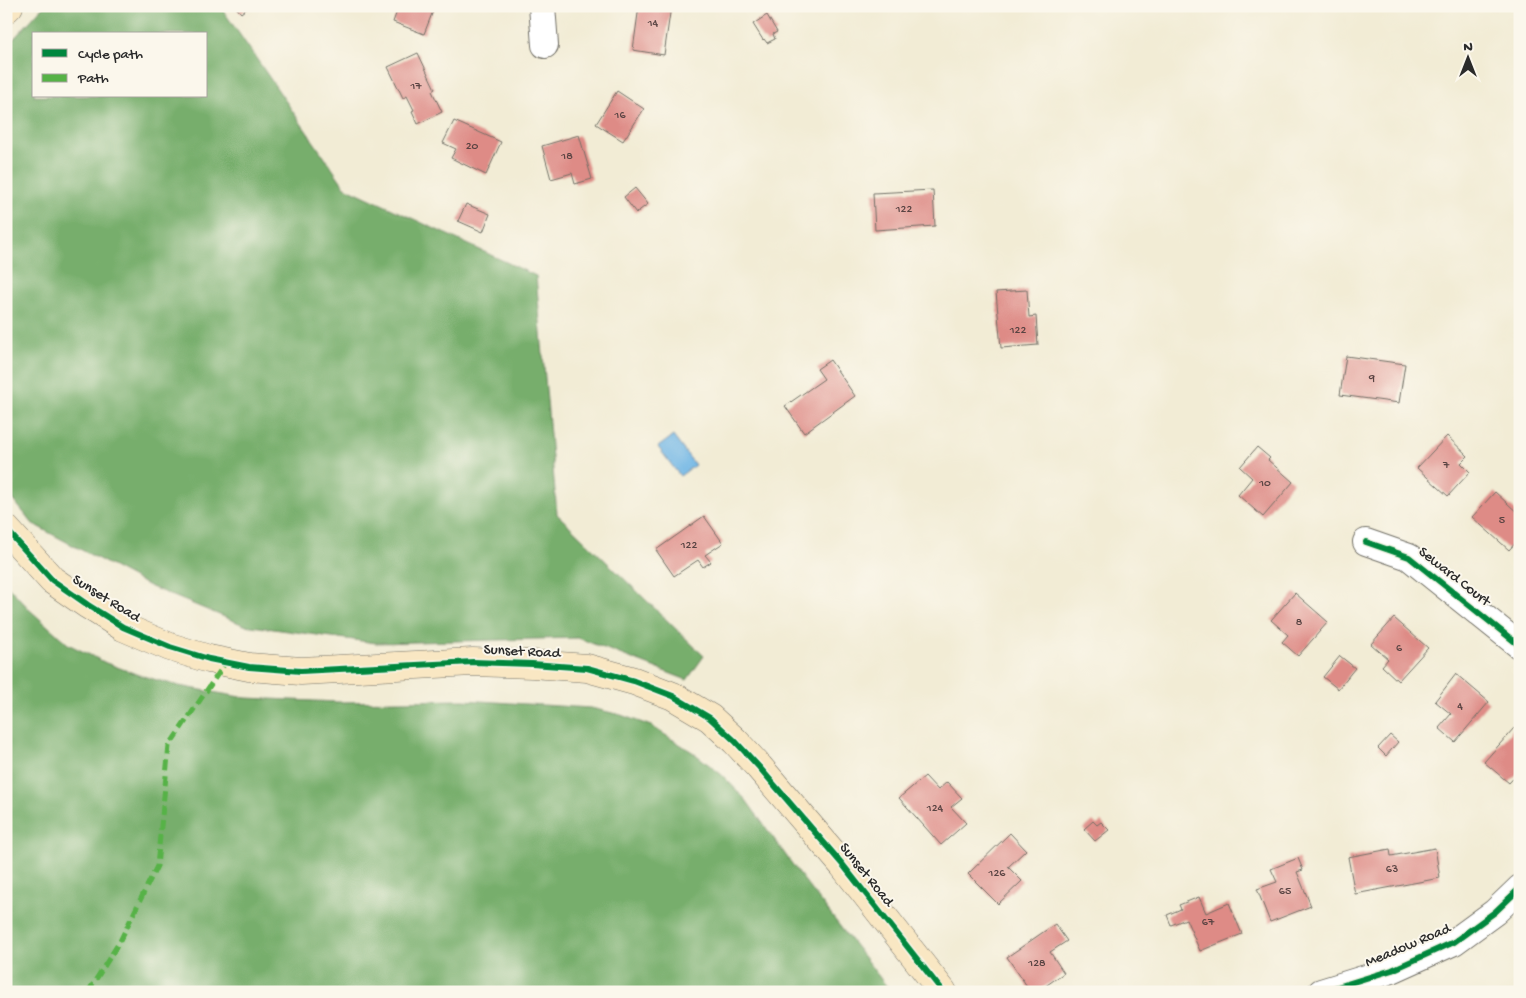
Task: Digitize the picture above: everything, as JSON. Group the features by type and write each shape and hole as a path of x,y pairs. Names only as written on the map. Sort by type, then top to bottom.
{"street":[{"path":"542,6 545,45"},
{"name":"Sunset Road","path":"6,529 52,580 88,605 123,627 170,648 209,659 249,667 301,672 473,662 587,668 634,681 673,696 710,718 759,767 843,865 943,992"},
{"name":"Seward Court","path":"1366,542 1409,556 1520,646"},
{"name":"Meadow Road","path":"1321,992 1392,970 1454,942 1494,912 1520,888"}],"green space":[{"path":"44,6 220,6 345,187 536,276 557,514 704,656 687,680 578,638 376,643 244,625 149,586 33,524 6,491 6,47"},
{"path":"6,584 32,612 68,644 106,663 139,675 179,686 246,698 338,702 463,700 591,708 621,715 651,726 694,753 722,775 746,800 800,875 891,992 6,992"}],"water":[{"path":"673,436 695,465 680,476 658,447"}],"building":[{"path":"235,6 250,6 241,13"},
{"path":"399,6 435,6 424,34 393,22"},
{"path":"639,6 671,6 664,55 633,50"},
{"path":"767,15 777,32 773,34 775,39 767,43 753,24"},
{"path":"418,53 435,89 432,91 442,112 418,124 407,96 403,98 388,67"},
{"path":"617,91 644,109 623,141 596,124"},
{"path":"454,121 501,142 486,175 451,158 456,149 443,143"},
{"path":"579,135 592,179 575,184 572,173 551,179 542,146"},
{"path":"635,188 648,204 636,213 624,197"},
{"path":"933,190 935,226 875,230 873,193"},
{"path":"466,204 490,214 483,232 458,221"},
{"path":"1027,290 1029,317 1036,316 1038,345 1001,348 996,292"},
{"path":"1346,356 1405,364 1399,403 1340,395"},
{"path":"830,360 855,396 804,433 785,406 824,379 817,369"},
{"path":"1447,436 1468,456 1461,463 1470,472 1448,496 1417,468"},
{"path":"1257,447 1270,458 1268,460 1293,482 1263,517 1238,495 1252,478 1240,467"},
{"path":"1495,492 1520,515 1520,538 1509,550 1472,517"},
{"path":"704,516 723,543 705,555 711,562 703,567 698,560 674,576 656,550"},
{"path":"1295,593 1328,622 1298,656 1282,642 1288,635 1271,620"},
{"path":"1394,618 1428,648 1398,681 1382,666 1388,659 1371,644"},
{"path":"1340,656 1355,668 1338,689 1323,677"},
{"path":"1456,674 1489,702 1455,742 1439,728 1451,714 1435,701"},
{"path":"1514,728 1520,733 1520,771 1509,783 1484,762"},
{"path":"1390,735 1398,742 1386,756 1378,748"},
{"path":"925,776 938,790 947,782 962,798 951,807 966,823 941,845 899,798"},
{"path":"1093,821 1097,825 1101,822 1109,830 1095,841 1084,829"},
{"path":"1010,833 1026,850 1008,867 1022,881 998,904 968,874"},
{"path":"1435,848 1440,878 1355,894 1348,857 1390,849 1391,856"},
{"path":"1298,858 1303,870 1297,872 1311,906 1270,922 1257,889 1277,882 1271,869"},
{"path":"1199,897 1206,913 1229,903 1242,934 1200,951 1186,919 1171,925 1167,915 1181,909 1179,905"},
{"path":"1055,924 1067,941 1050,952 1064,973 1037,992 1031,992 1007,957"}],"marked path":[{"path":"88,992 120,941 157,866 169,746 226,662"}],"cycle path":[{"path":"6,529 52,580 88,605 123,627 170,647 209,659 249,667 301,671 473,662 587,668 634,681 673,696 710,718 759,767 843,865 943,992"},
{"path":"1366,542 1409,557 1520,646"},
{"path":"1321,992 1392,970 1454,942 1495,912 1520,888"}]}
